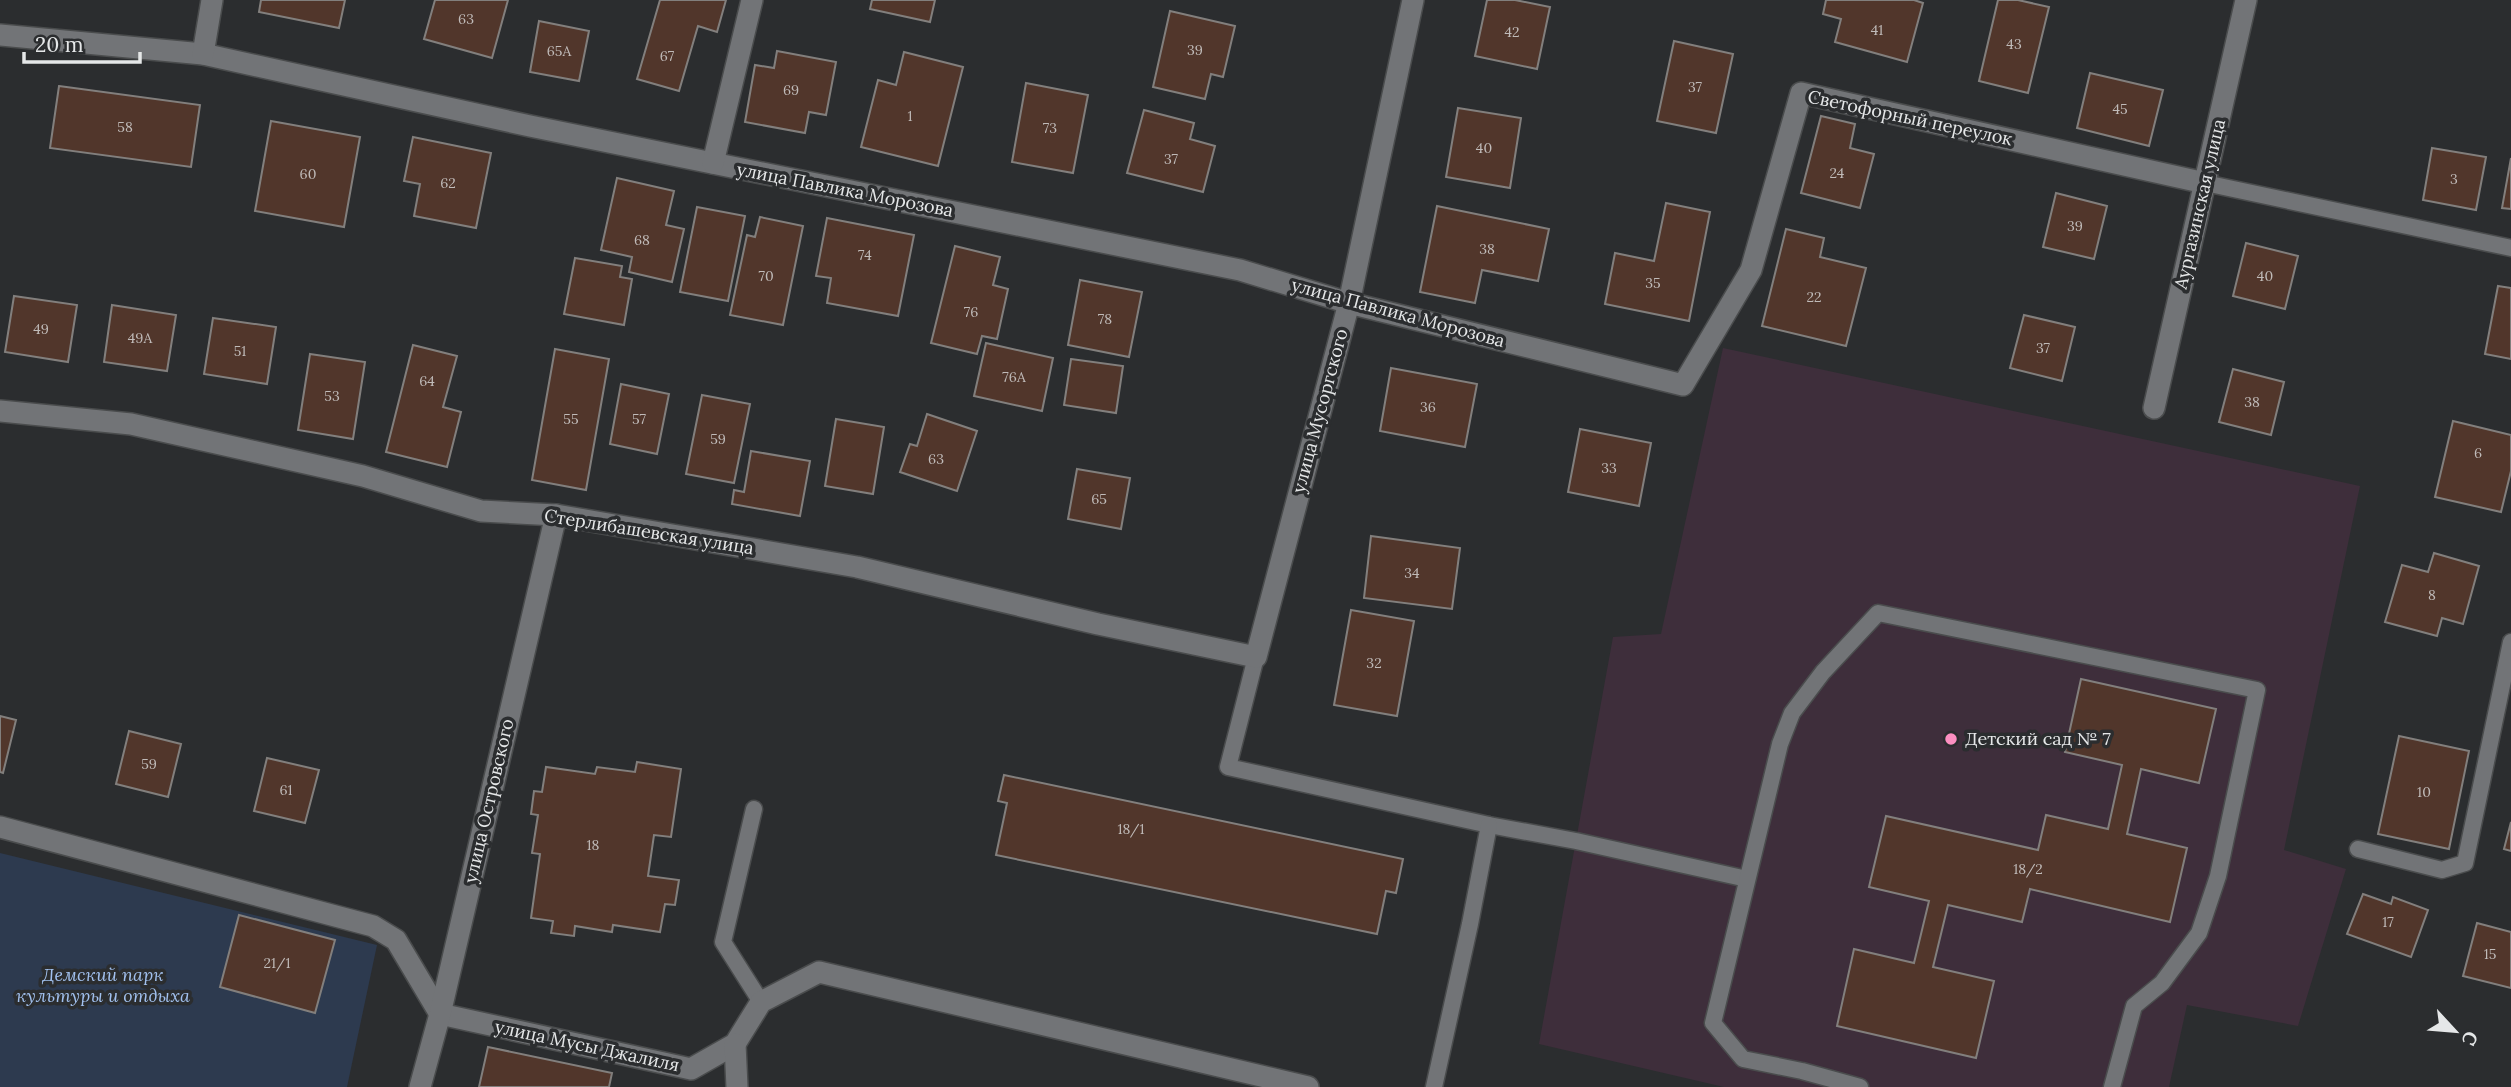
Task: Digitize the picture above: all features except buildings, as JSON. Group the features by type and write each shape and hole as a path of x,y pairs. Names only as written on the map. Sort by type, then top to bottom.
{"street":[{"path":"203,54 212,0"},
{"path":"713,163 752,0"},
{"name":"улица Мусоргского","path":"1256,657 1349,303 1413,0"},
{"name":"Аургазинская улица","path":"2154,408 2246,0"},
{"name":"улица Павлика Морозова","path":"0,36 203,54 530,126 1240,270 1349,303 1683,385"},
{"name":"Светофорный переулок","path":"1683,385 1751,270 1801,93 2205,183"},
{"name":"Стерлибашевская улица","path":"0,411 131,424 363,476 481,511 556,515 857,567 1098,624 1256,657"},
{"name":"улица Островского","path":"420,1087 440,1014 556,515"},
{"path":"0,827 373,926 396,940 440,1014"},
{"path":"737,1087 736,1044 761,1002 819,972 1308,1087"},
{"name":"улица Мусы Джалиля","path":"440,1014 691,1069 736,1044"}],"lane":[{"path":"2205,183 2511,248"},
{"path":"1860,1087 1743,1059 1713,1023 1780,744 1792,713 1823,672 1878,613 2257,690 2218,876 2199,933 2162,983 2134,1006 2112,1087"},
{"path":"2358,849 2442,870 2465,863 2511,642"},
{"path":"1256,657 1228,768 1747,879"},
{"path":"754,809 723,942 761,1002"},
{"path":"1434,1087 1489,825"}],"shaded area":[{"name":"Детский сад № 7","path":"1723,348 2360,486 2284,850 2346,869 2298,1026 2187,1005 2169,1087 1724,1087 1539,1044 1613,637 1661,634"}],"green space":[{"name":"Демский парк культуры и отдыха","path":"0,853 377,945 347,1087 0,1087"}],"place":[{"name":"Детский сад № 7","path":"1951,739"}]}
